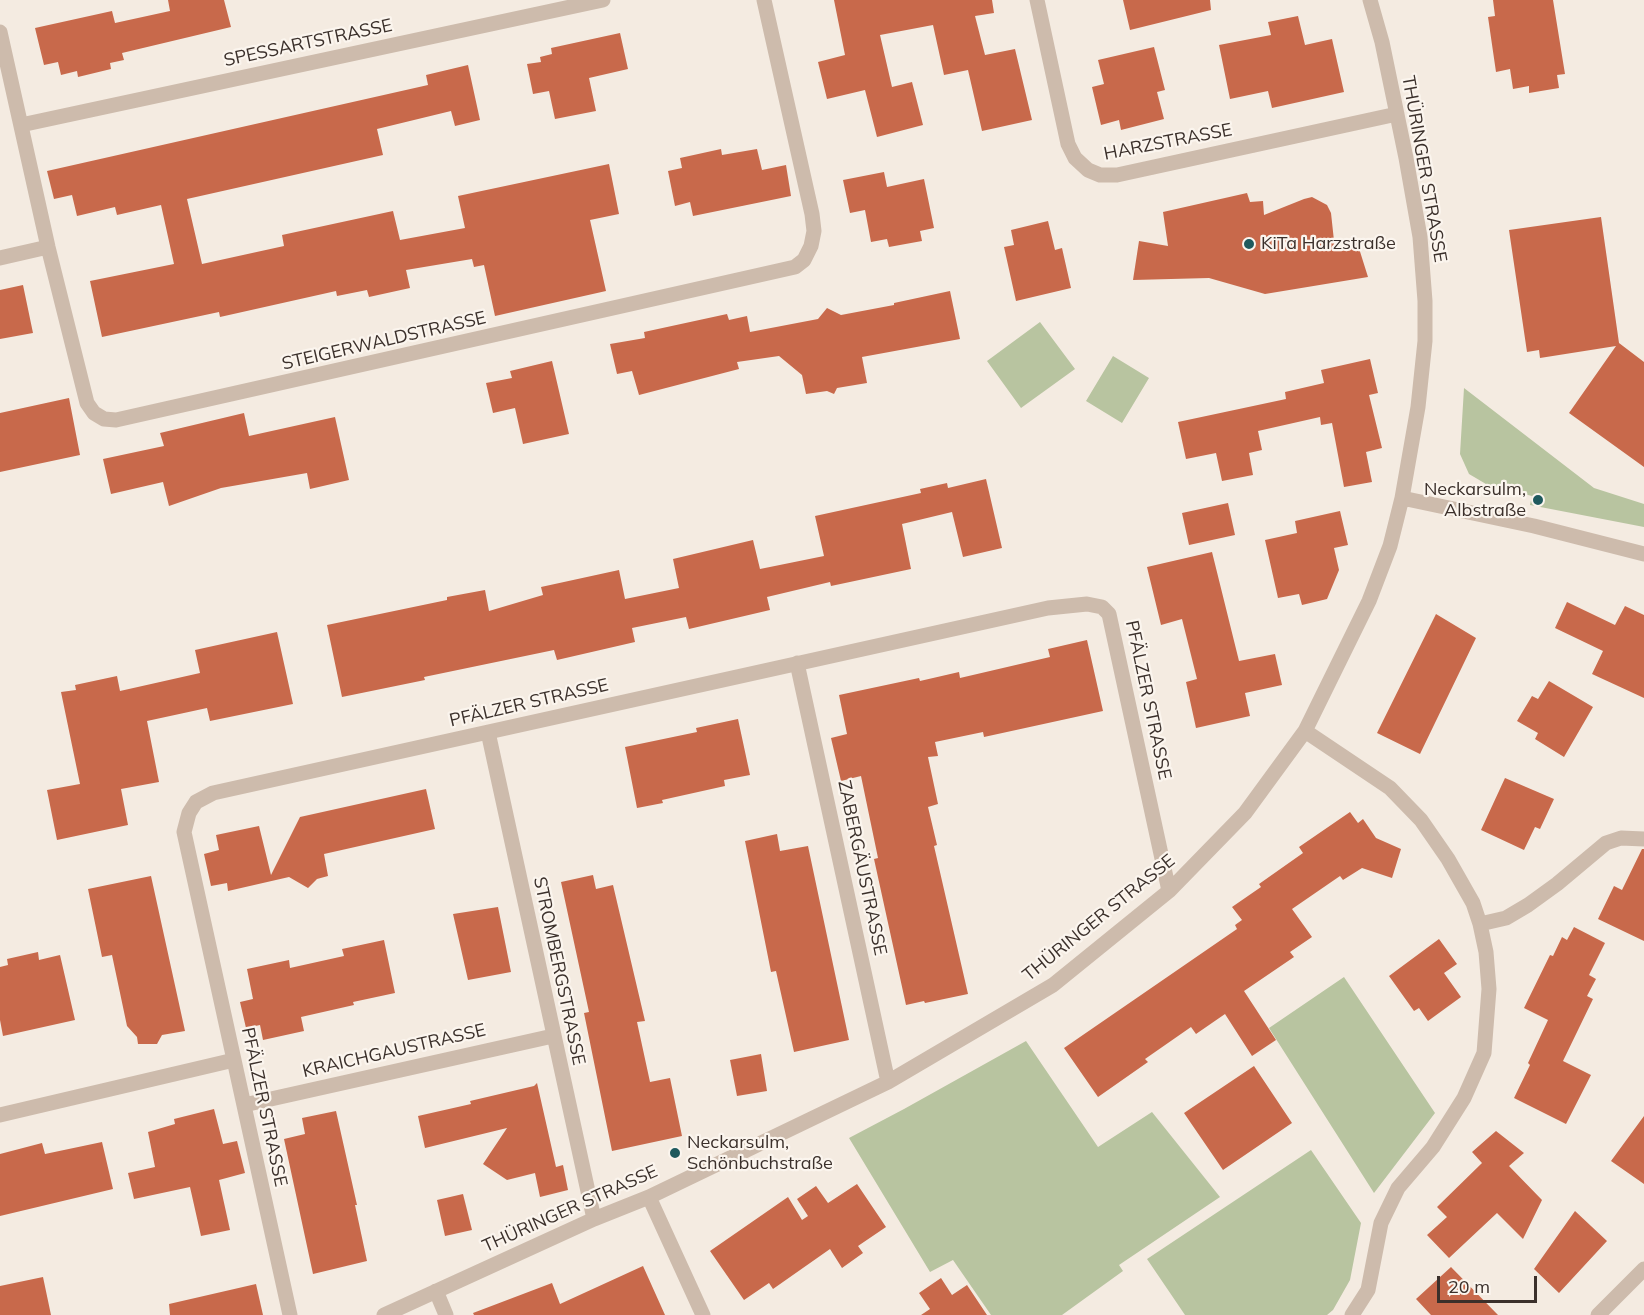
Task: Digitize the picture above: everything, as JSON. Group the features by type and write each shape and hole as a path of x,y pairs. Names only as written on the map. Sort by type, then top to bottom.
{"street":[{"name":"SPESSARTSTRASSE","path":"21,125 603,0"},
{"name":"STEIGERWALDSTRASSE","path":"0,32 48,247 87,403 94,413 104,419 116,420 795,267 804,260 812,246 814,231 764,0"},
{"name":"HARZSTRASSE","path":"1037,0 1068,144 1075,158 1088,170 1100,175 1117,175 1397,114"},
{"name":"THÜRINGER STRASSE","path":"384,1315 594,1219 649,1197 888,1082 1053,985 1170,891 1245,813 1305,731 1369,601 1390,546 1402,498 1418,407 1425,341 1425,301 1420,237 1382,42 1370,0"},
{"path":"0,258 48,247"},
{"path":"1402,498 1534,526 1644,554"},
{"name":"PFÄLZER STRASSE","path":"290,1315 184,831 189,813 196,802 213,793 1048,608 1087,604 1102,607 1109,614 1170,891"},
{"name":"ZABERGÄUSTRASSE","path":"797,663 888,1082"},
{"path":"1305,731 1390,788 1421,820 1448,859 1473,903 1486,952 1489,989 1484,1053 1458,1108 1433,1147 1398,1188 1381,1223 1368,1290 1352,1315"},
{"name":"STROMBERGSTRASSE","path":"488,732 594,1219"},
{"path":"1480,924 1506,918 1528,905 1606,843 1621,838 1644,839"},
{"name":"KRAICHGAUSTRASSE","path":"244,1105 553,1036"},
{"path":"0,1115 234,1060"},
{"path":"649,1197 703,1315"},
{"path":"1598,1315 1644,1269"},
{"path":"436,1291 446,1315"}],"green space":[{"path":"1040,322 1075,369 1021,408 987,361"},
{"path":"1113,356 1149,378 1122,423 1086,401"},
{"path":"1464,388 1594,488 1644,504 1644,527 1530,505 1532,496 1486,484 1469,474 1460,454"},
{"path":"1344,977 1435,1113 1374,1193 1269,1028"},
{"path":"1026,1041 1098,1147 1152,1112 1220,1197 1119,1265 1123,1271 1062,1315 991,1315 953,1260 930,1272 849,1138"},
{"path":"1311,1150 1361,1223 1350,1280 1333,1310 1327,1315 1185,1315 1147,1259"}],"building":[{"path":"168,0 224,0 231,27 122,53 124,60 110,63 111,69 78,77 77,71 61,75 58,62 44,65 35,28 112,11 115,23 170,11"},
{"path":"834,0 992,0 994,13 975,16 985,55 1015,49 1032,120 982,131 968,70 944,75 933,25 880,35 892,87 912,82 923,125 877,137 865,90 827,99 818,62 845,55"},
{"path":"1123,0 1210,0 1211,10 1130,30"},
{"path":"1493,0 1553,0 1565,74 1557,75 1559,88 1529,93 1529,86 1513,89 1510,69 1496,72 1488,17 1495,16"},
{"path":"1298,16 1305,45 1332,39 1344,92 1272,108 1268,91 1230,99 1219,45 1271,35 1268,22"},
{"path":"620,33 628,69 589,78 596,111 555,119 549,91 533,94 527,64 541,62 540,57 552,54 551,48"},
{"path":"1154,47 1165,90 1157,92 1164,119 1121,130 1119,120 1101,125 1092,87 1104,84 1098,60"},
{"path":"468,65 480,120 455,126 451,111 377,129 383,155 187,199 202,264 284,246 282,235 393,211 400,240 465,228 458,196 609,164 619,214 590,220 606,291 495,316 484,265 474,267 472,259 406,270 410,288 369,297 367,290 337,296 336,291 220,317 219,312 102,337 90,281 174,264 161,205 117,215 115,207 77,216 72,195 54,199 47,171 428,85 426,75"},
{"path":"721,149 722,155 757,149 762,170 786,165 791,196 693,216 690,202 675,206 668,171 682,168 680,158"},
{"path":"884,172 887,187 924,179 934,228 920,231 922,241 889,247 887,239 871,242 865,210 850,213 843,180"},
{"name":"KiTa Harzstraße","path":"1247,193 1250,202 1263,201 1264,215 1312,197 1327,205 1331,213 1335,250 1357,242 1368,277 1265,294 1209,278 1133,280 1139,241 1168,246 1163,212"},
{"path":"1601,217 1619,343 1644,362 1644,467 1569,413 1616,346 1540,358 1539,350 1527,352 1509,230"},
{"path":"1048,221 1055,250 1062,248 1071,288 1016,301 1004,247 1014,245 1011,230"},
{"path":"23,285 33,333 0,339 0,290"},
{"path":"950,291 960,339 862,357 867,383 837,388 834,394 827,391 806,394 802,375 779,356 737,362 739,369 639,395 632,371 617,374 610,344 645,338 644,332 727,314 729,320 747,316 750,332 818,319 827,308 841,315"},
{"path":"1370,359 1378,393 1369,395 1382,448 1366,452 1372,482 1344,487 1332,423 1321,425 1320,417 1258,431 1262,450 1249,453 1253,475 1222,481 1216,453 1186,459 1178,422 1286,399 1285,392 1324,383 1321,370"},
{"path":"552,361 569,434 523,444 515,408 493,413 486,383 512,378 510,371"},
{"path":"69,398 80,455 0,472 0,413"},
{"path":"244,413 249,436 335,417 349,480 310,489 307,473 221,488 169,506 163,482 111,494 103,459 164,446 160,433"},
{"path":"986,479 1002,548 963,557 952,512 902,524 911,569 831,586 830,582 767,597 770,610 689,629 686,617 632,628 635,642 557,660 554,650 342,697 327,625 485,590 489,611 543,595 541,587 619,570 625,599 679,588 673,559 753,540 760,569 824,556 815,516 921,493 920,489 947,483 948,488"},
{"path":"1228,503 1235,535 1189,545 1182,513"},
{"path":"1340,511 1348,545 1334,548 1339,570 1327,599 1302,605 1299,594 1278,598 1265,540 1297,533 1295,521"},
{"path":"1212,552 1239,661 1275,654 1282,685 1245,693 1250,716 1196,728 1186,682 1197,679 1182,619 1161,625 1147,567"},
{"path":"1567,602 1615,625 1625,606 1644,615 1644,698 1592,674 1603,651 1555,628"},
{"path":"1436,614 1476,638 1420,754 1377,733"},
{"path":"277,632 293,704 210,721 207,708 147,721 159,782 121,789 128,825 57,840 47,790 80,784 61,692 76,690 75,685 117,676 120,691 200,673 195,650"},
{"path":"1087,640 1103,711 984,737 983,732 935,742 938,756 928,757 938,804 928,807 937,845 934,846 968,994 906,1005 874,859 878,858 861,776 841,781 831,738 847,734 839,695 959,672 960,678 1050,657 1048,649"},
{"path":"1549,681 1593,707 1564,757 1535,739 1538,733 1517,721 1532,696 1538,699"},
{"path":"738,719 750,775 724,780 725,786 637,808 625,747 697,732 696,728"},
{"path":"1505,778 1554,799 1540,829 1535,827 1524,850 1481,830"},
{"path":"426,789 435,829 324,854 328,876 317,879 308,888 289,877 228,891 227,883 211,886 204,854 219,850 216,835 259,826 271,875 300,817"},
{"path":"1350,812 1358,823 1363,819 1376,838 1401,849 1392,878 1362,868 1343,880 1340,876 1292,909 1312,937 1290,952 1294,957 1244,991 1276,1040 1252,1056 1225,1014 1196,1034 1191,1027 1145,1059 1148,1062 1098,1097 1064,1048 1237,929 1235,925 1242,920 1232,907 1261,887 1259,884 1303,853 1299,847"},
{"path":"777,834 780,851 808,846 849,1040 794,1052 776,971 771,972 745,841"},
{"path":"1644,849 1644,941 1598,919 1614,886 1622,890"},
{"path":"593,875 596,889 613,885 645,1021 637,1022 650,1082 670,1078 682,1136 612,1151 584,1013 589,1012 561,882"},
{"path":"151,876 185,1031 162,1035 157,1044 138,1044 137,1037 127,1026 112,955 102,957 88,889"},
{"path":"498,907 511,972 468,980 453,914"},
{"path":"1574,927 1605,943 1589,975 1596,979 1587,996 1593,999 1563,1061 1591,1075 1566,1124 1514,1098 1548,1020 1524,1008 1550,955 1553,956 1562,937 1567,940"},
{"path":"1439,939 1457,964 1444,973 1461,997 1428,1021 1419,1008 1414,1011 1389,976"},
{"path":"384,940 395,993 301,1017 304,1031 263,1040 260,1025 246,1028 240,1002 253,999 247,969 289,960 290,968 344,956 342,949"},
{"path":"38,952 39,960 60,955 75,1020 3,1036 0,1020 0,967 8,965 7,959"},
{"path":"761,1054 767,1091 737,1096 730,1060"},
{"path":"1254,1066 1292,1123 1223,1170 1184,1113"},
{"path":"537,1083 556,1167 563,1165 568,1190 540,1197 535,1173 507,1180 483,1164 507,1128 425,1148 418,1116 471,1104 470,1101 534,1086"},
{"path":"214,1109 223,1144 237,1141 245,1173 219,1180 230,1230 201,1236 190,1187 134,1199 128,1173 155,1167 148,1132 175,1124 174,1119"},
{"path":"336,1111 367,1261 313,1274 284,1139 305,1134 302,1118"},
{"path":"1644,1116 1644,1184 1611,1161"},
{"path":"1496,1131 1524,1153 1509,1166 1542,1200 1523,1239 1497,1213 1449,1258 1427,1235 1447,1217 1437,1207 1482,1163 1472,1152"},
{"path":"102,1142 113,1189 0,1216 0,1154 42,1143 45,1154"},
{"path":"857,1184 886,1227 858,1246 863,1253 842,1268 830,1249 773,1289 769,1283 744,1300 710,1251 788,1197 802,1220 808,1216 797,1199 816,1186 828,1203"},
{"path":"463,1194 472,1230 445,1236 437,1200"},
{"path":"1575,1211 1607,1241 1559,1293 1534,1269"},
{"path":"643,1266 665,1315 474,1315 473,1313 552,1283 560,1304"},
{"path":"1451,1267 1498,1315 1431,1315 1416,1299"},
{"path":"43,1277 51,1315 0,1315 0,1286"},
{"path":"941,1278 952,1295 967,1285 987,1315 921,1315 930,1309 919,1293"},
{"path":"256,1284 263,1315 170,1315 169,1304"}],"place":[{"name":"KiTa Harzstraße","path":"1249,244"},
{"name":"Neckarsulm, Albstraße","path":"1538,500"},
{"name":"Neckarsulm, Schönbuchstraße","path":"675,1153"}]}
